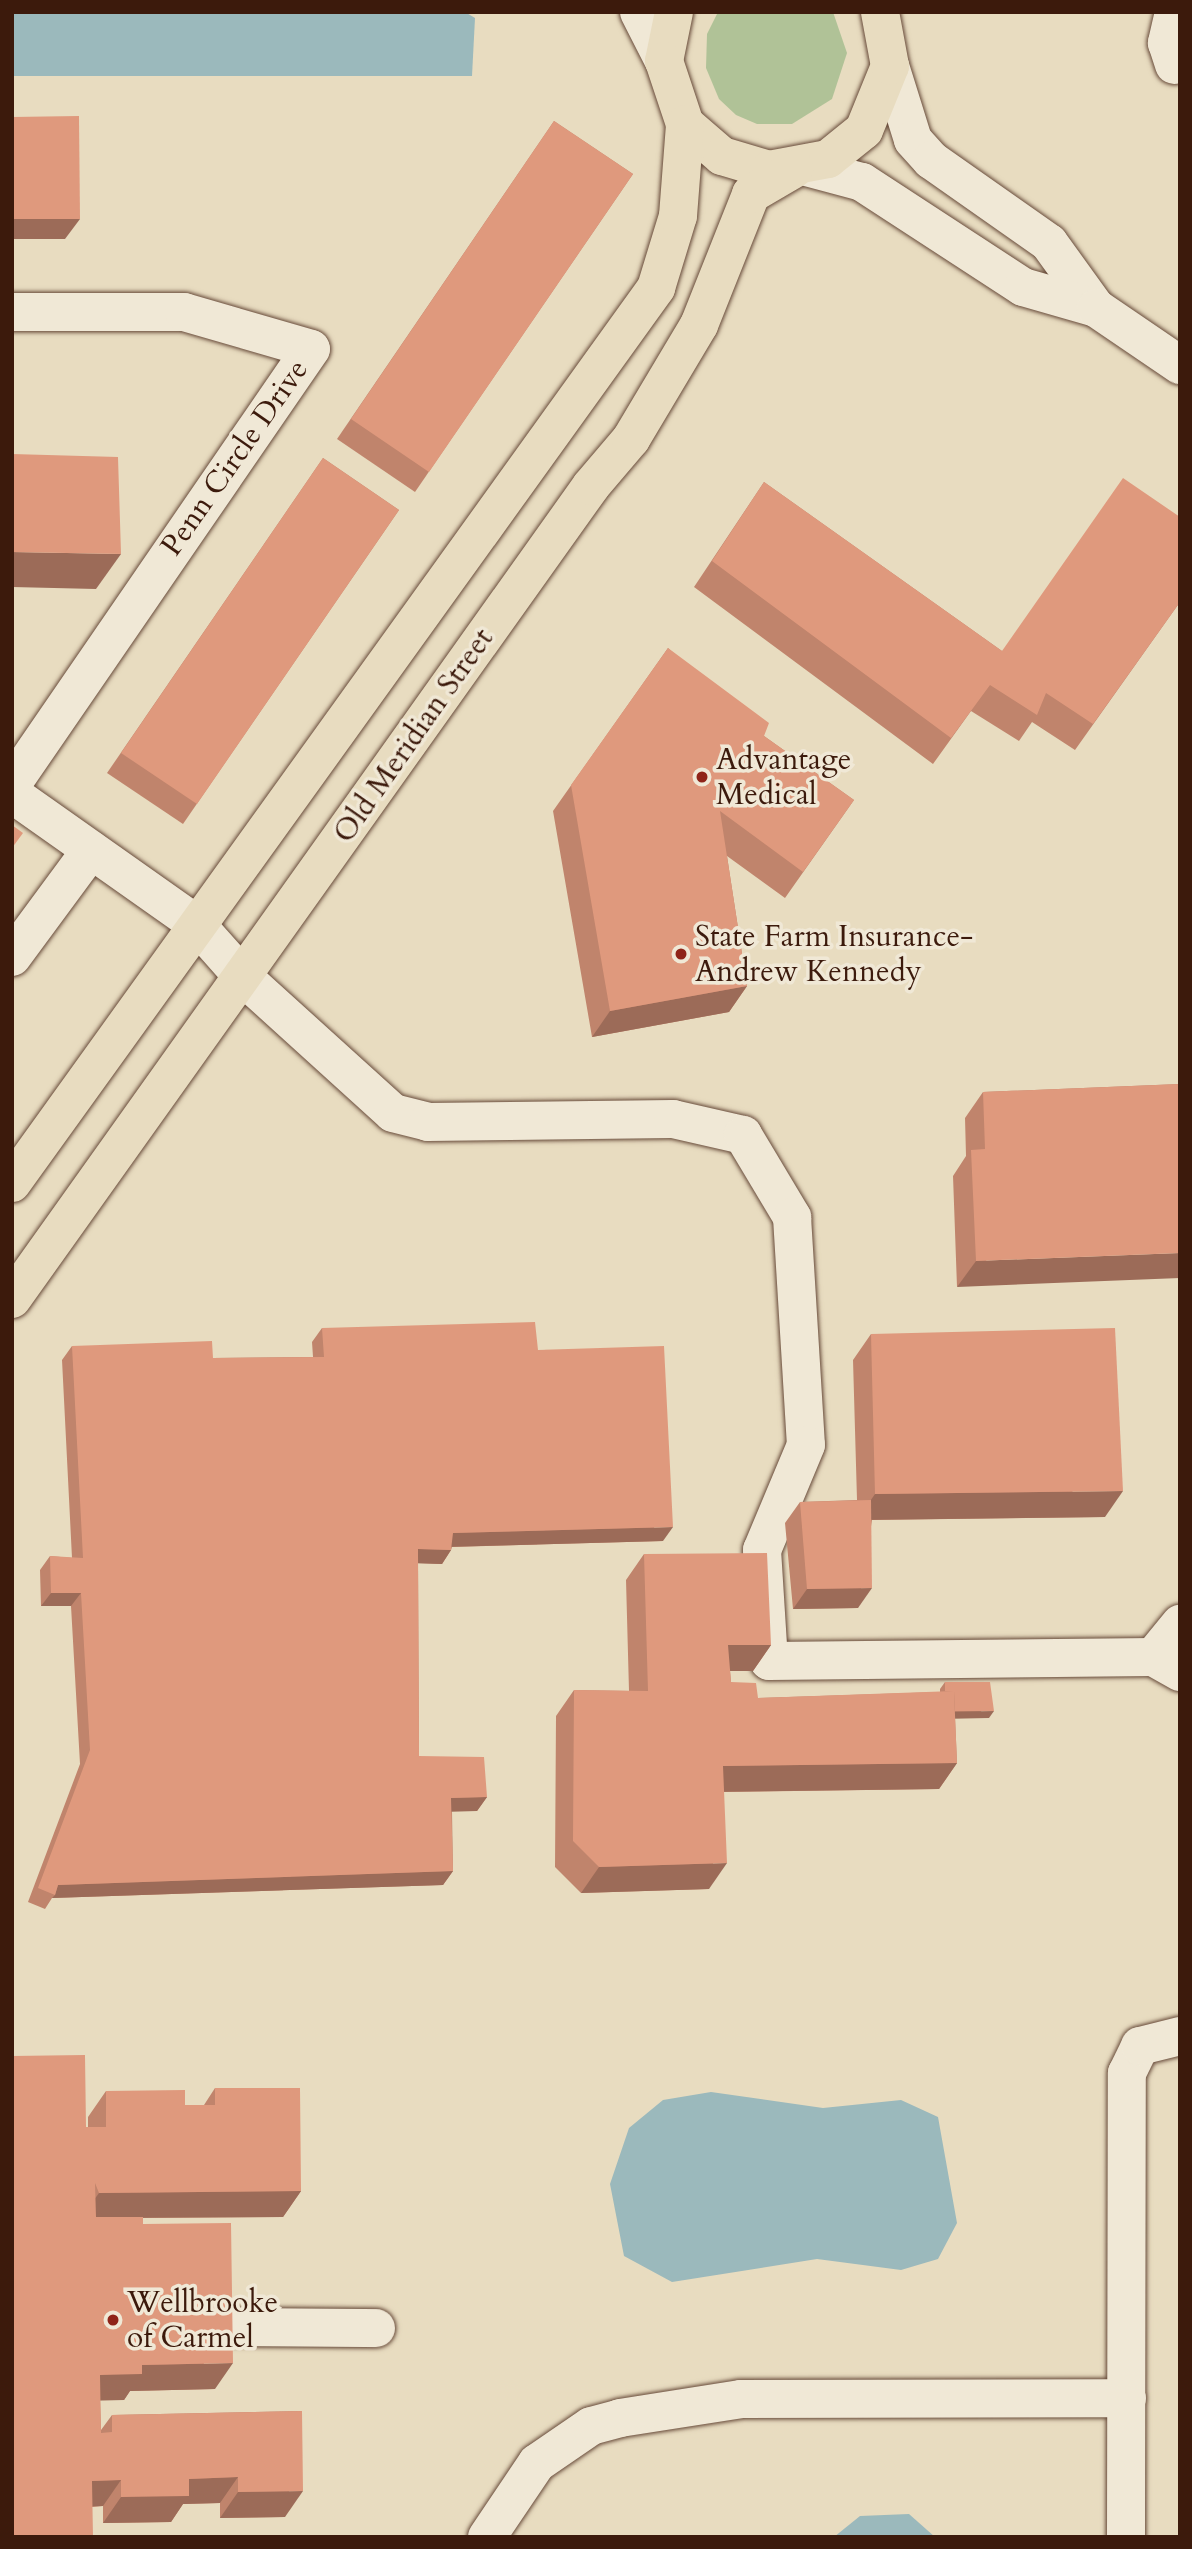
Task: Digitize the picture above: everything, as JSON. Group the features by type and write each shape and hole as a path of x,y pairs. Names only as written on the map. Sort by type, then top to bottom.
{"main road":[{"path":"12,1183 656,288 678,216 685,124 664,61 674,12"},
{"name":"Old Meridian Street","path":"12,1299 653,405 699,325 751,194 864,130 877,110 892,33"},
{"path":"685,124 722,156 745,166 800,168"}],"street":[{"path":"639,12 664,61"},
{"path":"1174,12 1167,43 1178,62"},
{"path":"892,33 903,120 930,160 1049,243 1096,308"},
{"path":"800,168 862,182 1023,287 1096,308 1180,365"},
{"name":"Penn Circle Drive","path":"12,312 184,312 311,349 12,784"},
{"path":"12,794 196,924 243,977 393,1113 428,1122 673,1119 724,1126 759,1153 792,1217 806,1444 762,1550 769,1661 1166,1664 1180,1624"},
{"path":"12,957 91,850"},
{"path":"1126,2537 1127,2073 1140,2046 1180,2036"},
{"path":"224,2327 376,2328"},
{"path":"487,2537 537,2463 591,2426 620,2418 741,2399 1127,2398"}],"green space":[{"path":"718,12 833,12 847,53 832,99 792,124 757,124 736,115 719,99 706,68 707,34"}],"water":[{"path":"12,12 465,12 475,18 472,76 12,76"},
{"path":"711,2092 823,2108 901,2100 938,2117 957,2223 938,2259 901,2270 817,2259 672,2282 624,2256 610,2184 629,2128 663,2100"},
{"path":"909,2514 935,2537 834,2537 860,2516"}],"building":[{"path":"79,116 80,219 12,219 12,117"},
{"path":"554,121 633,174 429,472 351,419"},
{"path":"12,454 118,457 121,554 12,552"},
{"path":"323,458 399,510 197,804 121,753"},
{"path":"1123,478 1180,517 1180,602 1093,724 1046,693 1037,715 990,685 951,738 712,561 764,482 1002,651"},
{"path":"668,648 769,723 764,736 854,800 803,872 720,811 747,986 610,1011 571,785"},
{"path":"12,825 23,833 12,848"},
{"path":"1180,1084 1180,1253 976,1261 971,1150 985,1149 983,1092"},
{"path":"535,1322 538,1350 664,1346 673,1527 453,1533 451,1550 418,1549 419,1756 484,1757 487,1797 451,1798 453,1871 58,1885 55,1895 38,1888 90,1750 81,1593 51,1593 50,1556 83,1558 72,1346 212,1341 213,1358 324,1357 322,1328"},
{"path":"1115,1328 1123,1491 875,1494 871,1334"},
{"path":"871,1500 872,1588 807,1589 800,1502"},
{"path":"767,1553 771,1645 728,1645 731,1682 756,1683 758,1698 954,1691 957,1763 723,1766 727,1863 599,1867 573,1841 574,1690 648,1691 644,1554"},
{"path":"945,1682 990,1682 994,1711 955,1711 954,1691 945,1691"},
{"name":"Wellbrooke of Carmel","path":"85,2055 86,2127 106,2127 106,2091 185,2090 185,2105 215,2105 215,2088 300,2088 301,2191 99,2193 95,2183 96,2217 143,2217 143,2224 231,2223 233,2363 142,2365 142,2374 100,2375 101,2433 112,2432 112,2415 302,2411 303,2491 238,2492 238,2477 189,2479 189,2496 121,2497 121,2480 92,2481 93,2537 12,2537 12,2056"}],"place":[{"name":"Advantage Medical","path":"702,777"},
{"name":"State Farm Insurance- Andrew Kennedy","path":"681,954"},
{"name":"Wellbrooke of Carmel","path":"113,2320"}]}
